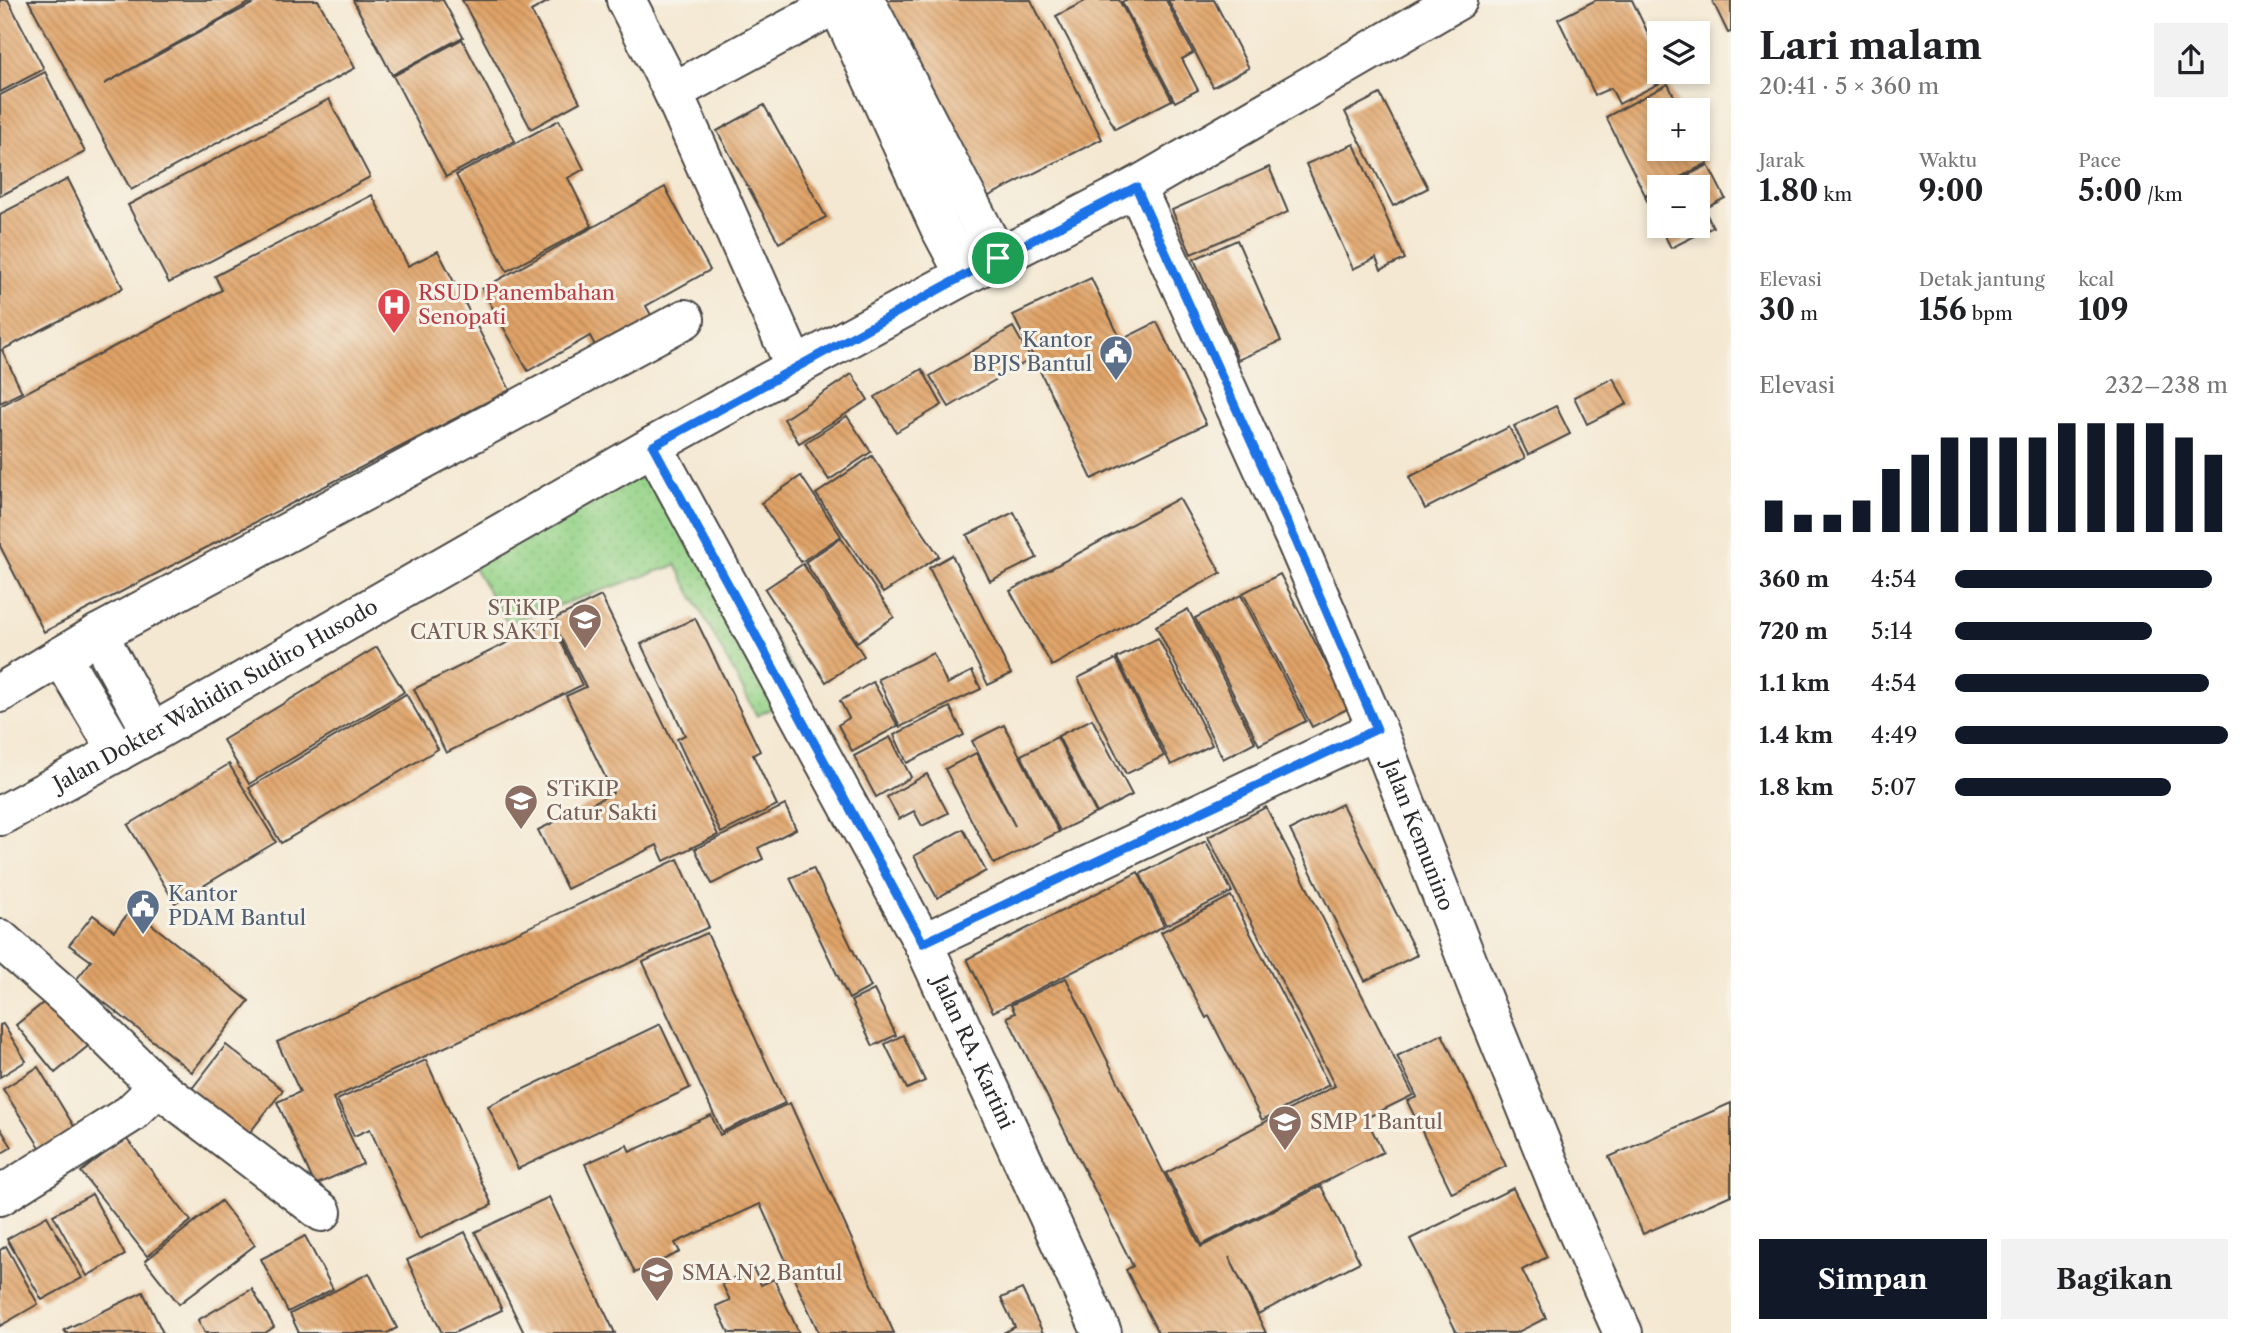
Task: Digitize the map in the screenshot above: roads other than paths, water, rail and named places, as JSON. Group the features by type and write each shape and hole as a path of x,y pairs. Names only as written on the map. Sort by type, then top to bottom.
{"main road":[{"path":"626,0 673,92 795,367"},
{"path":"865,0 998,258"},
{"name":"Jalan Dokter Wahidin Sudiro Husodo","path":"0,816 152,733 795,367 1136,187 1458,0"},
{"path":"673,92 832,6 839,7 940,228 965,275"},
{"name":"Jalan Kemunino","path":"1136,187 1296,541 1377,729 1477,986 1623,1333"},
{"path":"0,693 98,634 685,319"},
{"name":"Jalan RA. Kartini","path":"653,446 923,943 1102,1333"},
{"path":"98,634 152,733"},
{"path":"61,656 118,752"},
{"path":"923,943 1377,729"},
{"path":"0,939 73,1003 158,1087 322,1212"},
{"path":"0,1196 130,1114 158,1087"}],"place":[{"name":"RSUD Panembahan Senopati","path":"394,335"},
{"name":"Kantor BPJS Bantul","path":"1116,382"},
{"name":"STiKIP CATUR SAKTI","path":"585,650"},
{"name":"STiKIP Catur Sakti","path":"521,831"},
{"name":"Kantor PDAM Bantul","path":"143,936"},
{"name":"SMP 1 Bantul","path":"1285,1152"},
{"name":"SMA N 2 Bantul","path":"657,1303"}]}
